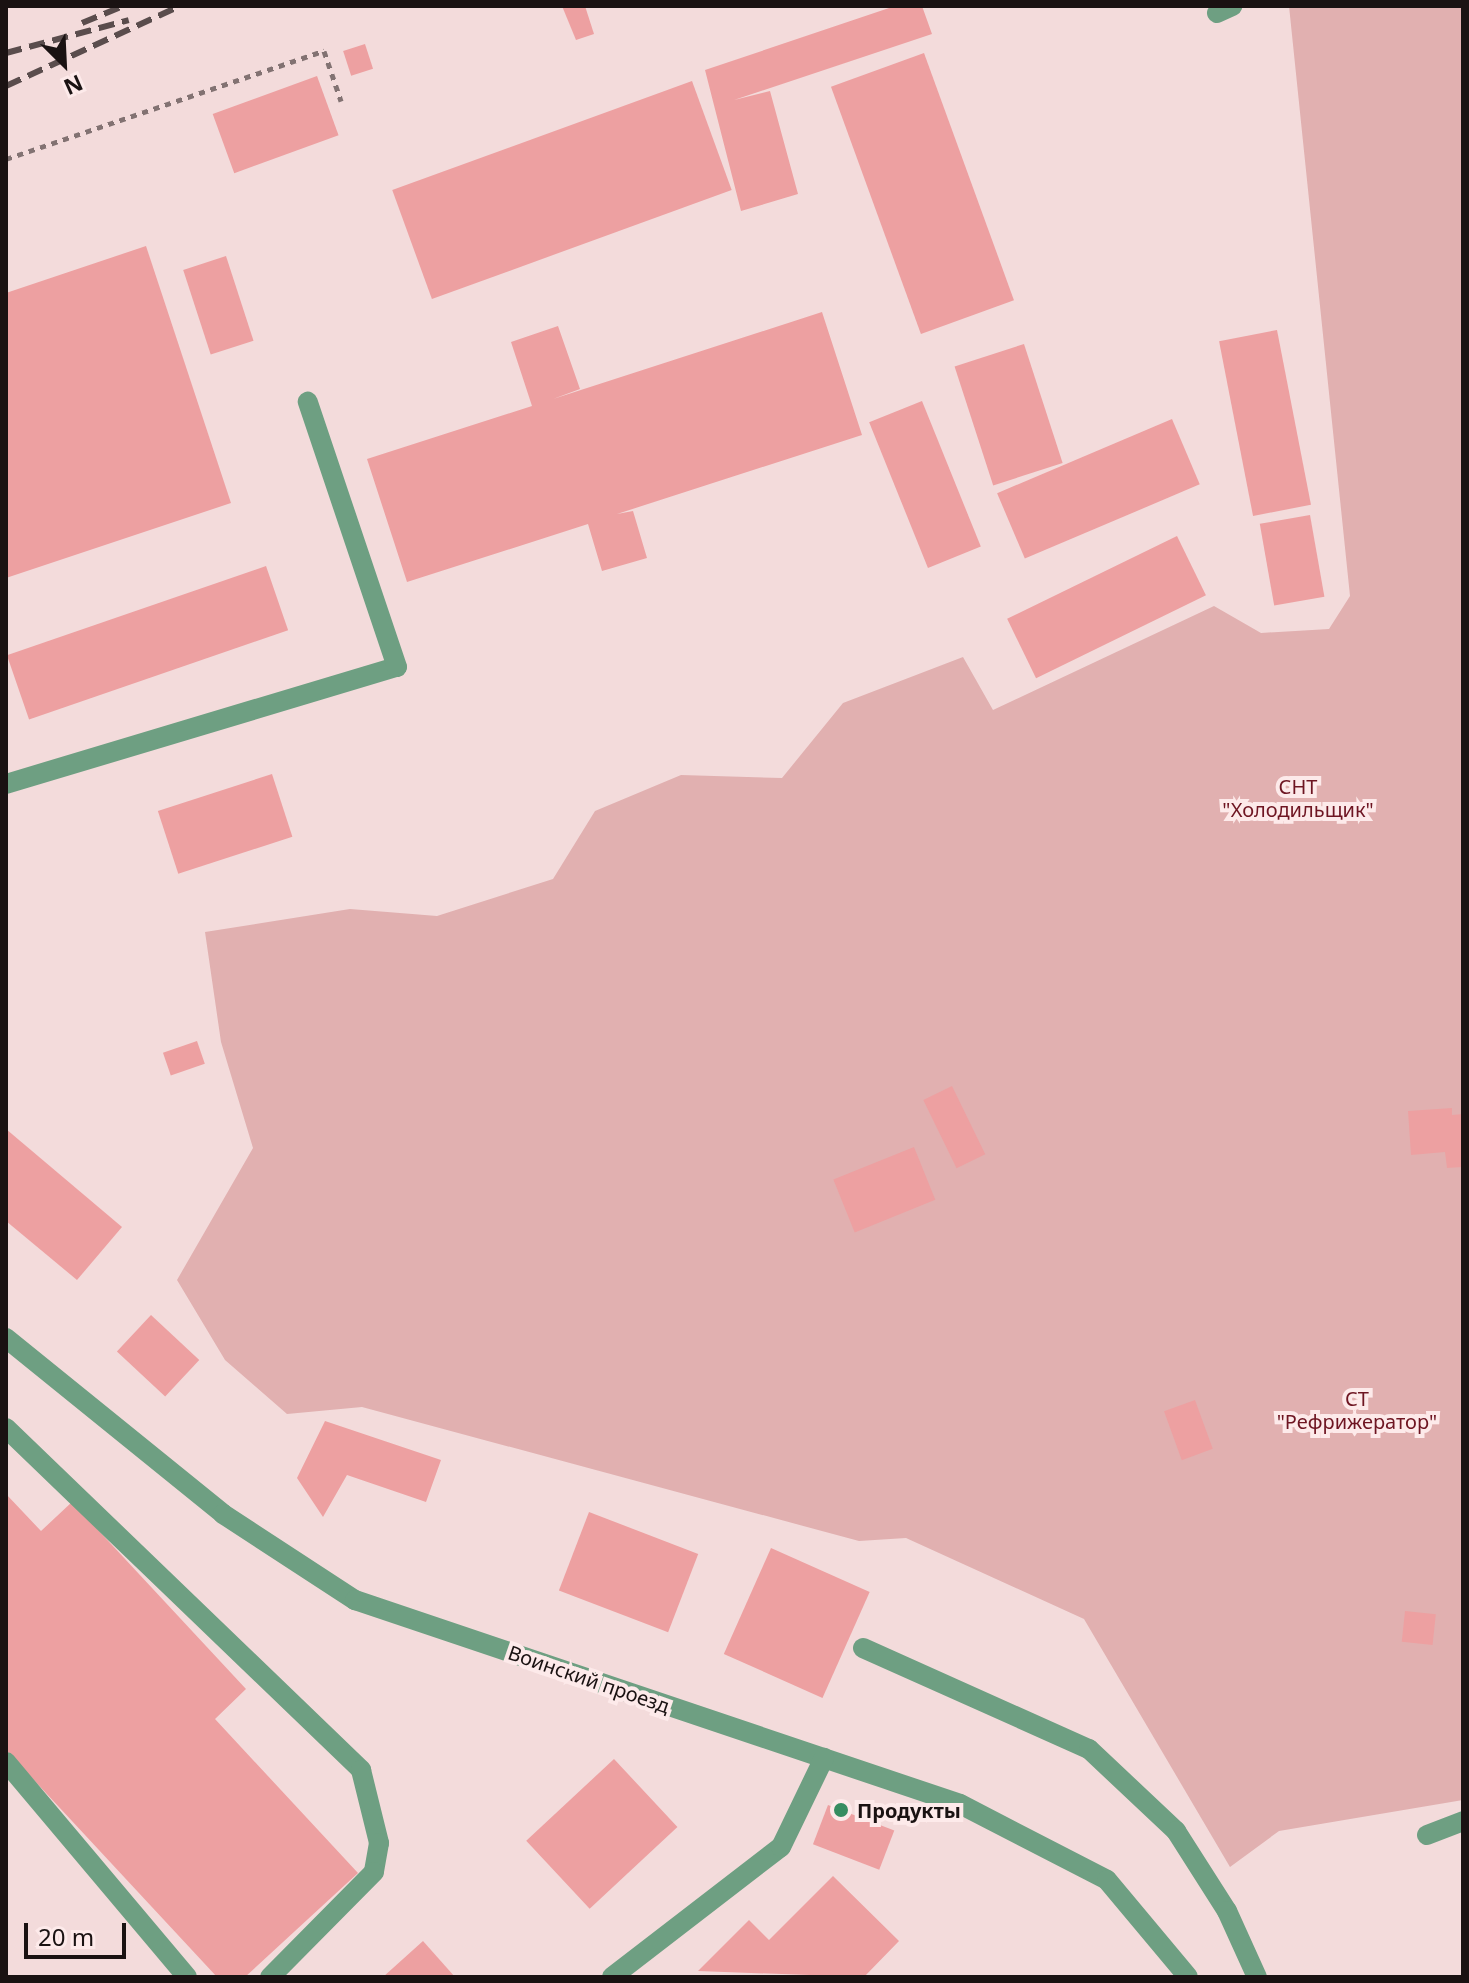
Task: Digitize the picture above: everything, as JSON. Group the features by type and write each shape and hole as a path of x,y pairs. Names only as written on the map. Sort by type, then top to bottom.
{"street":[{"path":"6,784 397,667 308,402"},
{"name":"Воинский проезд","path":"6,1338 223,1514 355,1600 960,1804 1107,1880 1188,1977"},
{"path":"6,1428 361,1770 379,1843 374,1872 270,1977"},
{"path":"863,1648 1089,1749 1176,1831 1227,1911 1257,1977"},
{"path":"612,1977 781,1847 824,1758"},
{"path":"6,1762 187,1977"},
{"path":"1427,1835 1463,1821"}],"path":[{"path":"6,159 324,51 341,101"}],"green space":[{"path":"1289,6 1463,6 1463,1800 1279,1831 1230,1867 1084,1619 906,1538 859,1541 362,1407 287,1414 225,1360 177,1280 253,1148 221,1042 205,932 350,909 437,916 553,879 595,811 681,775 782,778 843,703 963,657 993,710 1214,606 1261,633 1329,629 1350,596"}],"building":[{"path":"562,6 585,6 594,34 576,40"},
{"path":"895,6 922,6 932,34 734,100 770,91 798,194 741,211 705,70"},
{"path":"365,44 373,69 351,76 343,51"},
{"path":"924,53 1014,300 921,334 831,87"},
{"path":"317,76 339,135 234,173 213,114"},
{"path":"692,81 732,190 432,299 392,190"},
{"path":"146,246 231,503 6,578 6,293"},
{"path":"226,256 254,341 211,355 183,270"},
{"path":"822,312 862,435 617,514 633,511 647,558 602,571 588,524 407,582 367,459 532,406 511,342 558,326 580,389 553,399"},
{"path":"1277,330 1311,505 1253,516 1219,341"},
{"path":"1024,344 1063,463 993,485 955,367"},
{"path":"922,401 981,547 928,568 869,422"},
{"path":"1172,419 1200,484 1025,559 997,493"},
{"path":"1310,515 1324,597 1274,606 1260,524"},
{"path":"1177,536 1206,595 1036,678 1007,619"},
{"path":"266,566 288,630 29,720 7,655"},
{"path":"272,774 292,837 178,874 158,811"},
{"path":"197,1041 205,1064 171,1075 163,1053"},
{"path":"952,1086 985,1154 957,1168 923,1100"},
{"path":"1452,1108 1452,1115 1463,1114 1463,1167 1447,1168 1445,1152 1411,1155 1408,1111"},
{"path":"6,1129 122,1227 77,1280 6,1221"},
{"path":"914,1147 935,1200 855,1232 833,1180"},
{"path":"151,1315 199,1360 165,1397 117,1352"},
{"path":"1195,1400 1213,1449 1182,1460 1164,1411"},
{"path":"325,1421 441,1460 426,1502 347,1475 323,1517 297,1478"},
{"path":"6,1494 41,1531 72,1502 246,1689 215,1719 358,1873 245,1977 217,1977 6,1750"},
{"path":"589,1512 698,1554 668,1632 559,1590"},
{"path":"771,1548 870,1592 822,1698 724,1654"},
{"path":"1405,1611 1436,1614 1433,1645 1402,1642"},
{"path":"614,1759 677,1827 590,1909 526,1841"},
{"path":"828,1805 894,1830 879,1870 813,1844"},
{"path":"833,1876 899,1941 864,1977 698,1971 749,1920 769,1940"},
{"path":"423,1941 455,1977 383,1977"}],"railway":[{"path":"82,23 123,6"},
{"path":"6,86 180,6"},
{"path":"6,53 129,20"}],"place":[{"name":"Продукты","path":"841,1810"}],"park label":[{"name":"СНТ \"Холодильщик\"","path":"1298,798"},
{"name":"СТ \"Рефрижератор\"","path":"1357,1410"}]}
